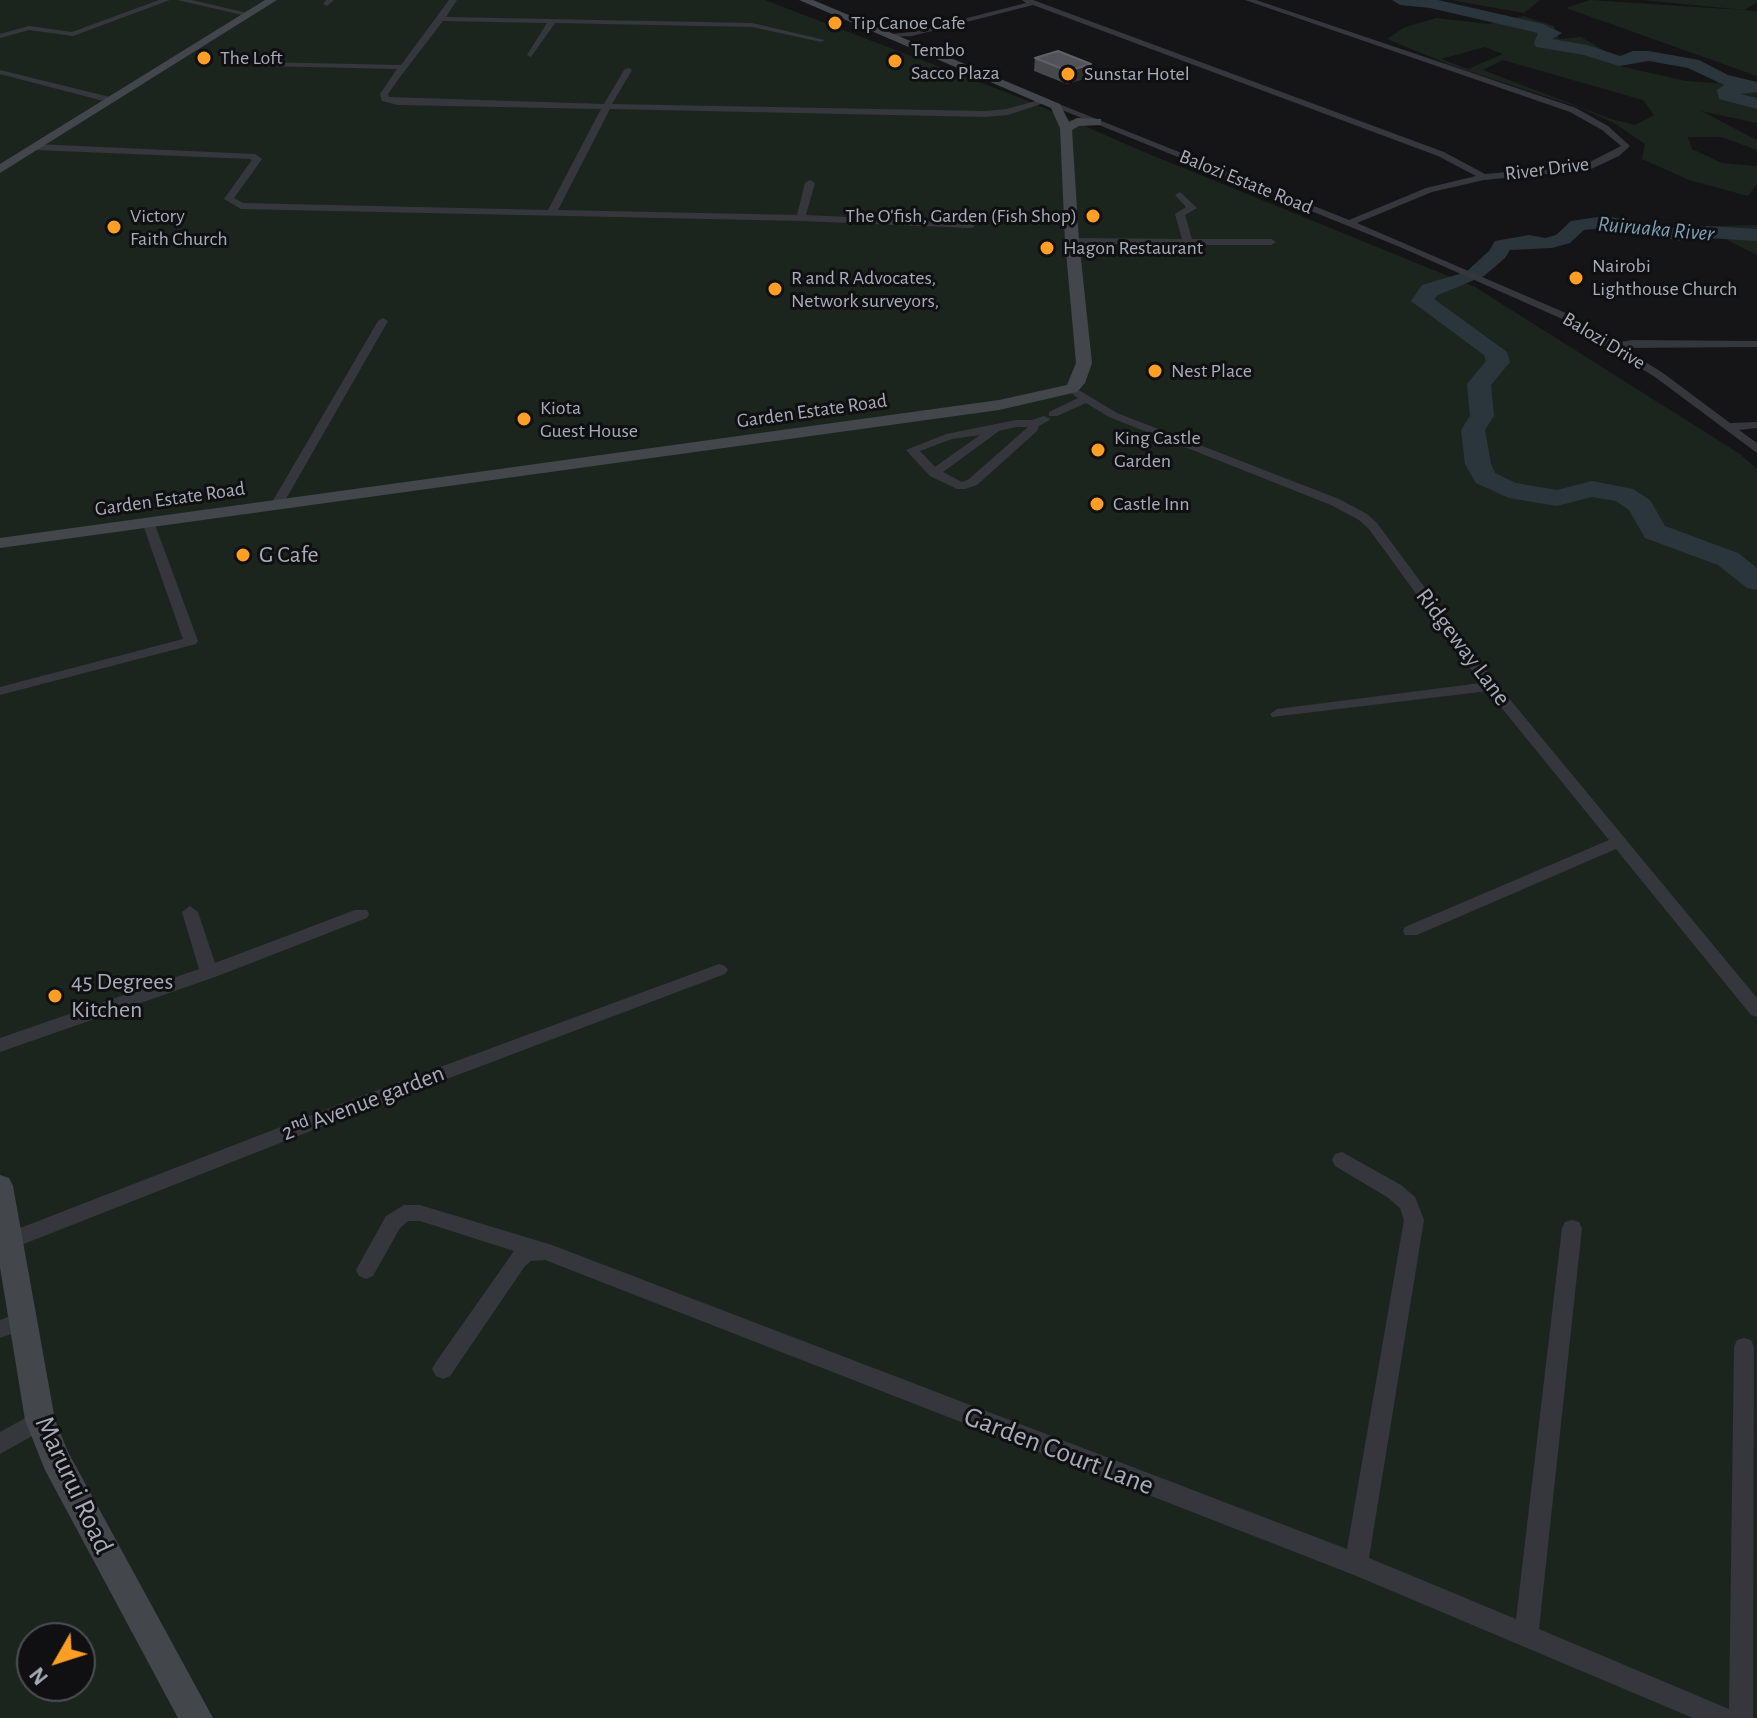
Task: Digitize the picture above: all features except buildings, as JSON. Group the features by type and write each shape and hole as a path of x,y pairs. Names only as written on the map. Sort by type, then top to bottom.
{"street":[{"path":"0,36 29,28 73,34 166,0"},
{"path":"181,0 247,14"},
{"path":"0,169 272,0"},
{"path":"453,0 383,96 389,101 985,114 1051,104"},
{"path":"804,0 886,35 909,39 1051,104 1066,128 1072,241 1084,363 1072,389"},
{"name":"River Drive","path":"1249,0 1573,110 1618,137 1626,146 1603,161 1576,170 1484,177 1411,196 1350,223"},
{"path":"909,39 1030,1 1441,154 1484,177"},
{"path":"441,19 752,25 821,40"},
{"path":"531,55 553,20"},
{"path":"260,64 403,67"},
{"path":"552,212 628,70"},
{"path":"0,72 111,100"},
{"name":"Balozi Estate Road","path":"1051,104 1350,223 1434,260"},
{"path":"1066,128 1077,122 1097,122"},
{"path":"36,147 252,156 257,159 229,199 236,205 971,225"},
{"path":"801,218 810,183"},
{"path":"1180,195 1192,208 1180,214 1188,242"},
{"path":"1072,241 1271,242"},
{"name":"Balozi Drive","path":"1434,260 1564,316 1659,375 1757,449"},
{"path":"277,504 383,321"},
{"path":"1615,346 1757,344"},
{"name":"Ridgeway Lane","path":"1072,389 1125,420 1335,502 1373,526 1491,686 1757,1010"},
{"name":"Garden Estate Road","path":"0,543 999,405 1072,389"},
{"path":"1043,419 973,482 961,486 934,473 912,450 950,436 1043,419 1085,399"},
{"path":"1728,427 1757,425"},
{"path":"934,473 995,429"},
{"path":"0,691 191,641 148,522"},
{"path":"1277,714 1491,686"},
{"path":"1411,931 1619,842"},
{"path":"190,912 209,972"},
{"path":"0,1045 209,972 361,914"},
{"name":"2ⁿᵈ Avenue garden","path":"9,1241 347,1109 719,970"},
{"path":"1342,1160 1394,1191 1408,1203 1414,1220 1356,1564"},
{"name":"Marurui Road","path":"0,1186 9,1241 11,1325 40,1420 56,1460 196,1718"},
{"name":"Garden Court Lane","path":"366,1270 393,1222 404,1213 420,1213 540,1250 1356,1564 1722,1718"},
{"path":"1526,1635 1572,1228"},
{"path":"443,1369 518,1260 526,1253 540,1250"},
{"path":"1741,1718 1744,1347"},
{"path":"0,1444 40,1420"}],"shaded area":[{"path":"0,0 765,0 1021,98 1144,152 1475,287 1740,454 1757,469 1757,1718 0,1718"},
{"path":"1451,0 1540,0 1524,13"},
{"path":"1590,0 1757,11 1757,76 1566,8"},
{"path":"1643,0 1757,0 1757,3 1744,10"},
{"path":"1523,16 1554,26 1559,39 1581,37 1612,55 1619,66 1686,81 1757,86 1757,123 1701,111 1757,140 1757,150 1722,137 1688,137 1692,149 1722,163 1757,166 1757,184 1748,196 1689,180 1642,159 1645,144 1614,123 1581,108 1453,66 1387,39 1403,28 1436,18 1489,24","holes":["1485,47 1503,54 1468,69 1441,59","1503,60 1643,100 1654,115 1635,125 1611,119 1483,70"]},
{"path":"1757,225 1757,255 1729,241 1713,226"}],"waterway":[{"name":"Ruiruaka River","path":"1400,0 1430,3 1543,29 1554,33 1543,37 1542,43 1587,50 1619,61 1630,60 1633,56 1649,56 1693,64 1724,80 1741,81 1754,87 1726,90 1725,95 1757,104"},
{"name":"Ruiruaka River","path":"1476,271 1498,254 1502,245 1529,241 1545,244 1563,239 1578,225 1604,222 1682,235 1707,232 1757,235"},
{"name":"Ruiruaka River","path":"1464,278 1430,290 1422,301 1495,352 1498,362 1479,384 1482,416 1473,430 1478,464 1485,478 1509,490 1557,498 1592,489 1624,495 1641,506 1644,517 1655,532 1728,559 1757,582"}],"place":[{"name":"Tip Canoe Cafe","path":"835,23"},
{"name":"The Loft","path":"204,58"},
{"name":"Tembo Sacco Plaza","path":"895,61"},
{"name":"Sunstar Hotel","path":"1068,74"},
{"name":"The O'fish, Garden (Fish Shop)","path":"1093,216"},
{"name":"Victory Faith Church","path":"114,227"},
{"name":"Hagon Restaurant","path":"1047,248"},
{"name":"Nairobi Lighthouse Church","path":"1576,278"},
{"name":"R and R Advocates, Network surveyors,","path":"775,289"},
{"name":"Nest Place","path":"1155,371"},
{"name":"Kiota Guest House","path":"524,419"},
{"name":"King Castle Garden","path":"1098,450"},
{"name":"Castle Inn","path":"1097,504"},
{"name":"G Cafe","path":"243,555"},
{"name":"45 Degrees Kitchen","path":"55,996"}]}
